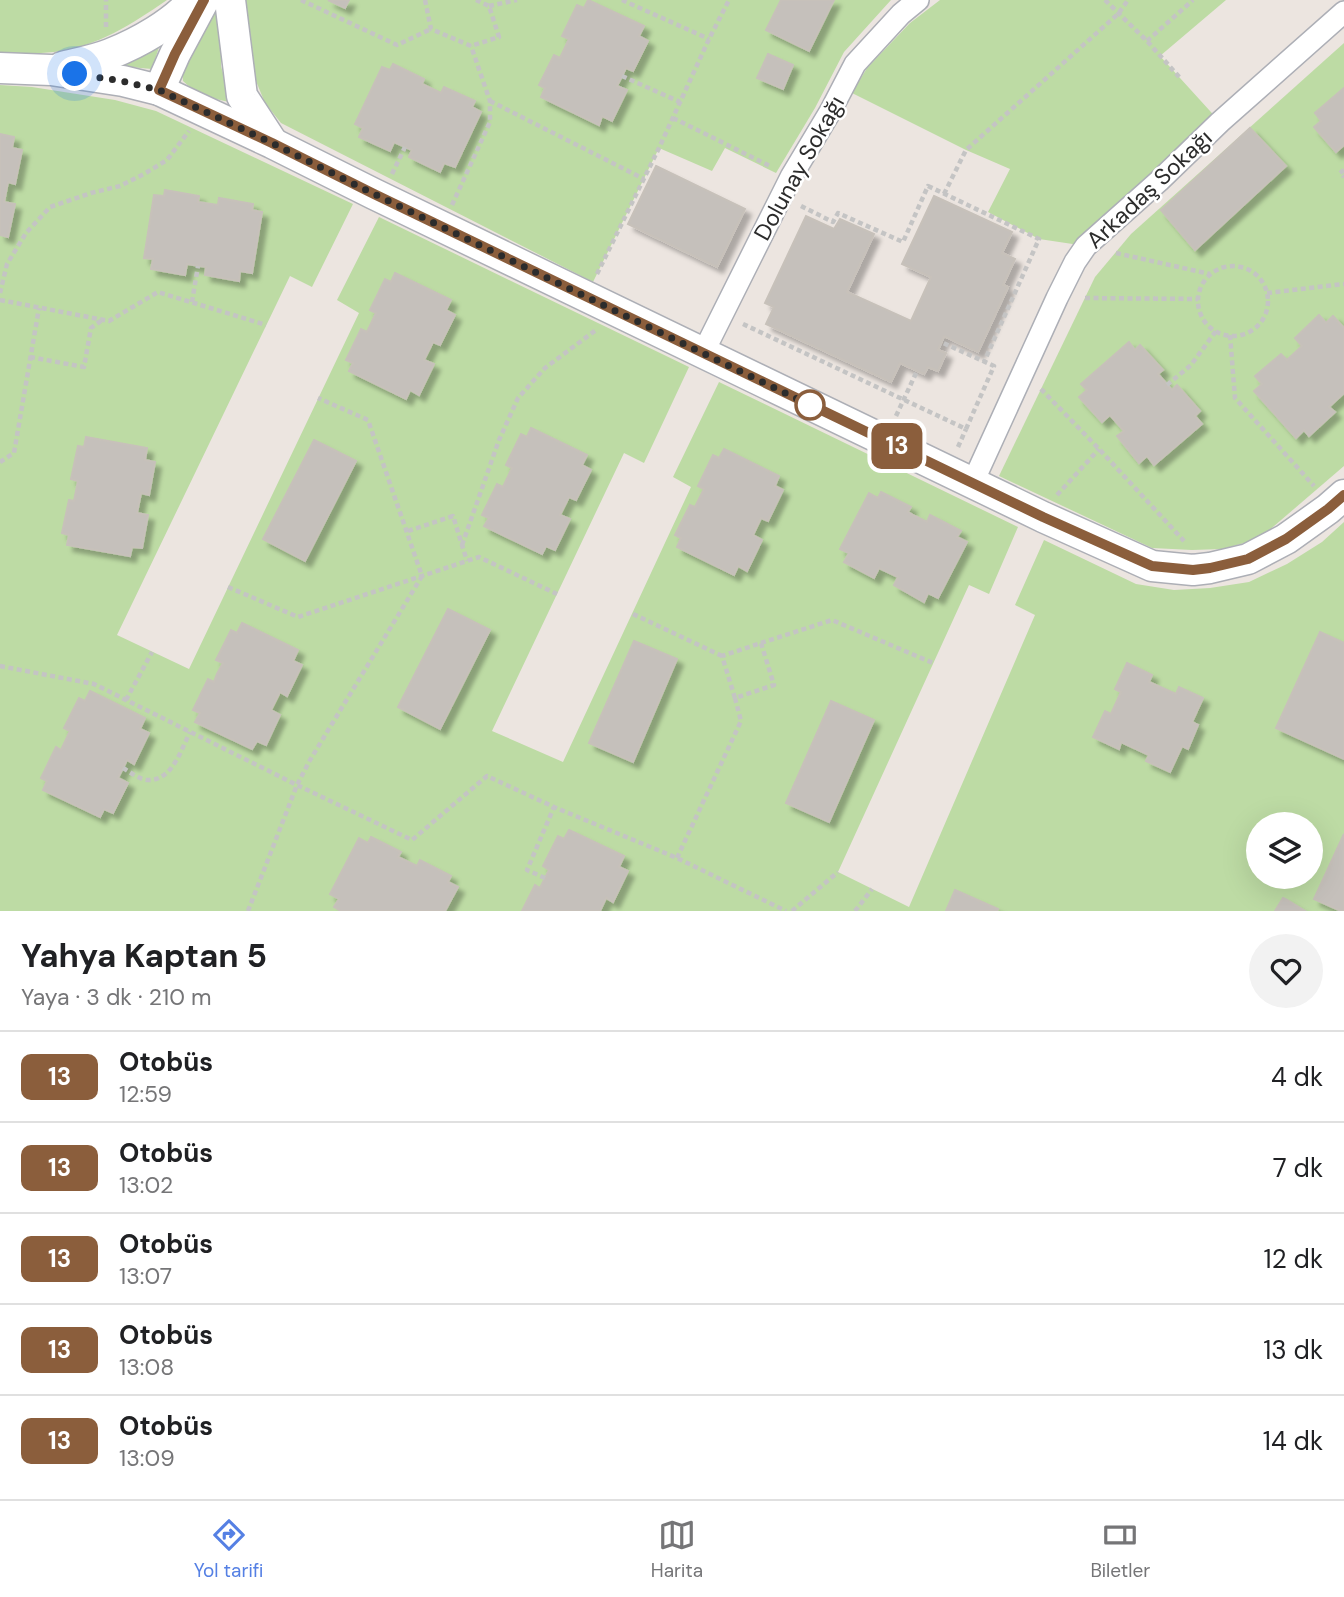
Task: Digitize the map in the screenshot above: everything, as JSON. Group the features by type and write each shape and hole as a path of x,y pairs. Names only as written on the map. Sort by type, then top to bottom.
{"street":[{"path":"51,70 110,54 146,36 185,10 193,0"},
{"path":"159,90 204,0"},
{"path":"230,0 242,96 272,143"},
{"name":"Dolunay Sokağı","path":"703,354 791,177 824,123 855,64 901,14 918,0"},
{"name":"Arkadaş Sokağı","path":"973,482 1057,298 1075,261 1086,246 1159,181 1220,121 1344,12"},
{"path":"0,68 51,70 122,81 159,90 1043,517 1152,566 1193,570 1248,559 1286,539 1328,509 1331,492"}],"path":[{"path":"105,38 106,0"},
{"path":"301,0 397,45 431,29 471,46 499,37 489,6"},
{"path":"425,0 431,29"},
{"path":"476,0 489,6 517,0"},
{"path":"622,0 709,38"},
{"path":"593,282 729,0"},
{"path":"1105,0 1181,79"},
{"path":"944,194 966,150 1118,14 1128,0"},
{"path":"1147,41 1193,0"},
{"path":"450,209 491,122 491,101 471,46"},
{"path":"622,76 680,102"},
{"path":"491,101 643,179"},
{"path":"673,118 791,177"},
{"path":"0,293 7,264 26,233 50,207 91,192 120,186 144,174 167,160 191,128"},
{"path":"390,178 405,147"},
{"path":"1344,170 1340,173 1344,177"},
{"path":"903,242 928,186 1039,239 984,362"},
{"path":"781,197 834,222 838,213 911,245"},
{"path":"1116,253 1211,274"},
{"path":"192,302 198,266"},
{"path":"1225,267 1246,269 1262,283 1267,293 1264,316 1257,326 1247,332 1224,335 1204,321 1199,310 1200,288 1211,274 1225,267"},
{"path":"1267,293 1344,284"},
{"path":"0,300 109,321 158,292 266,325"},
{"path":"1085,298 1198,299"},
{"path":"0,462 13,453 39,307"},
{"path":"749,313 743,325 967,429"},
{"path":"30,357 84,367 91,328 103,319"},
{"path":"462,545 499,440 518,398 545,368 602,325"},
{"path":"1167,385 1191,365 1216,331"},
{"path":"1230,335 1235,398 1331,492"},
{"path":"941,342 994,366 956,454"},
{"path":"28,368 43,359"},
{"path":"893,423 917,371"},
{"path":"1041,389 1192,550"},
{"path":"248,911 297,785 422,576 369,420 318,398"},
{"path":"1051,501 1099,449"},
{"path":"408,531 453,516 467,561"},
{"path":"228,587 298,617 479,557 557,594"},
{"path":"633,614 722,656 832,620 933,663"},
{"path":"735,698 774,685 761,643"},
{"path":"127,700 152,652"},
{"path":"677,858 741,721 722,656"},
{"path":"0,666 94,684 412,840 487,776 677,858 786,911"},
{"path":"123,768 146,781 160,778 171,770 190,732"},
{"path":"545,878 527,870 554,807"},
{"path":"792,911 838,872"},
{"path":"855,911 872,889"}],"green space":[{"path":"0,0 167,0 127,26 85,45 54,52 0,54"},
{"path":"221,0 221,66 231,102 205,95 183,81 182,69"},
{"path":"245,0 891,0 844,52 815,108 776,173 725,148 712,171 659,148 593,282 281,123 265,103 256,81"},
{"path":"940,0 1226,0 1160,56 1220,122 1086,246 1039,239 988,212 1010,169 852,93 867,68 910,23"},
{"path":"1344,43 1344,466 1259,539 1222,549 1192,550 1152,548 999,476 1095,277 1131,234"},
{"path":"160,44 152,69 95,64"},
{"path":"0,85 32,87 115,100 156,111 353,204 312,287 290,276 117,635 189,669 359,313 337,300 379,217 689,367 644,463 624,453 492,731 563,762 691,487 673,477 719,382 1018,527 989,594 969,585 838,872 909,907 1035,615 1015,605 1044,540 1136,584 1174,590 1210,588 1249,582 1287,564 1322,542 1344,522 1344,911 0,911"}],"building":[{"path":"328,0 349,0 345,8"},
{"path":"588,0 644,26 639,36 648,41 633,71 626,68 617,86 627,90 612,121 602,116 599,125 541,97 545,88 539,85 554,55 560,58 569,39 562,36 577,5 584,8"},
{"path":"781,0 834,0 809,51 766,30"},
{"path":"768,54 793,65 783,89 757,78"},
{"path":"393,64 424,79 422,84 441,93 444,87 475,101 472,107 481,112 455,167 444,163 440,172 409,157 412,150 394,142 390,151 359,137 363,128 355,124 382,67 390,70"},
{"path":"1344,88 1344,145 1336,152 1314,127 1321,121 1315,113"},
{"path":"1250,128 1286,166 1195,250 1161,210"},
{"path":"0,134 14,137 12,148 22,150 15,184 8,182 4,202 15,204 8,237 0,235"},
{"path":"656,166 745,209 717,267 628,224"},
{"path":"165,190 199,196 198,202 218,205 219,198 253,204 252,210 262,212 252,273 240,271 239,281 205,275 206,267 187,264 185,275 151,269 153,259 144,258 154,195 164,196"},
{"path":"934,196 1012,232 1002,253 1015,259 1003,285 1008,287 978,352 944,336 938,350 946,353 938,371 928,367 924,374 900,363 891,382 766,324 774,307 765,303 806,216 834,229 840,219 874,234 847,292 911,321 931,277 902,264"},
{"path":"395,273 451,300 446,310 455,315 440,345 433,342 424,360 434,364 419,395 410,390 406,399 349,371 353,363 346,360 361,329 367,332 376,313 370,310 385,279 391,282"},
{"path":"1319,315 1326,323 1333,316 1344,328 1344,393 1329,407 1335,412 1309,436 1304,430 1296,438 1254,391 1262,384 1255,376 1281,354 1287,360 1302,346 1295,338"},
{"path":"1129,342 1135,350 1140,345 1163,370 1158,374 1172,390 1177,385 1200,411 1195,416 1202,424 1154,465 1147,456 1139,463 1117,436 1124,431 1110,415 1102,422 1079,397 1087,390 1081,384"},
{"path":"531,428 587,455 582,465 591,470 576,500 569,497 560,515 570,519 555,550 546,546 542,554 484,526 489,518 482,515 497,484 503,487 512,468 506,465 521,434 527,437"},
{"path":"86,437 147,448 145,460 155,462 149,495 141,493 137,513 148,515 142,548 132,547 130,556 67,545 69,535 62,533 69,500 74,501 78,481 71,479 78,446 84,447"},
{"path":"314,440 356,461 305,561 263,539"},
{"path":"724,449 779,476 775,486 783,490 768,521 761,518 753,535 762,540 747,571 738,566 734,575 677,547 681,538 675,535 690,505 695,507 704,489 698,486 713,455 719,458"},
{"path":"881,492 911,507 908,512 927,522 930,515 961,531 957,537 967,542 938,598 928,593 924,602 894,585 898,577 879,568 874,578 844,562 849,553 840,549 869,493 878,498"},
{"path":"448,609 490,630 440,729 398,707"},
{"path":"242,623 298,650 293,661 302,665 287,696 280,692 271,710 280,715 266,745 257,741 252,749 195,722 200,713 193,710 208,679 214,682 223,663 216,660 231,630 237,633"},
{"path":"1320,632 1344,643 1344,759 1276,728"},
{"path":"634,641 677,659 633,762 589,743"},
{"path":"1127,663 1152,675 1149,682 1176,694 1179,687 1203,698 1192,722 1198,725 1188,749 1182,746 1170,772 1146,761 1149,755 1121,742 1119,749 1093,737 1105,711 1111,714 1121,692 1115,689"},
{"path":"90,691 145,718 140,729 149,733 134,764 127,760 118,778 128,783 113,813 104,809 100,817 43,790 47,781 41,778 56,747 61,750 70,731 64,728 79,698 85,701"},
{"path":"831,701 874,720 829,822 786,803"},
{"path":"569,830 624,856 619,867 628,871 613,902 606,898 600,911 522,911 535,885 540,888 549,870 543,866 558,836 564,839"},
{"path":"1344,834 1344,911 1314,899 1319,889 1323,889 1323,880"},
{"path":"371,837 401,852 398,857 417,866 420,860 451,876 448,882 458,887 445,911 341,911 334,907 339,899 330,894 359,838 368,843"},
{"path":"955,890 998,909 946,911"},
{"path":"1283,898 1287,900 1305,911 1275,911"}],"bus line":[{"name":"13","path":"204,0 159,90 1043,517 1152,566 1193,570 1248,559 1286,539 1344,495"}],"route":[{"path":"75,74 159,90 810,405"}]}
